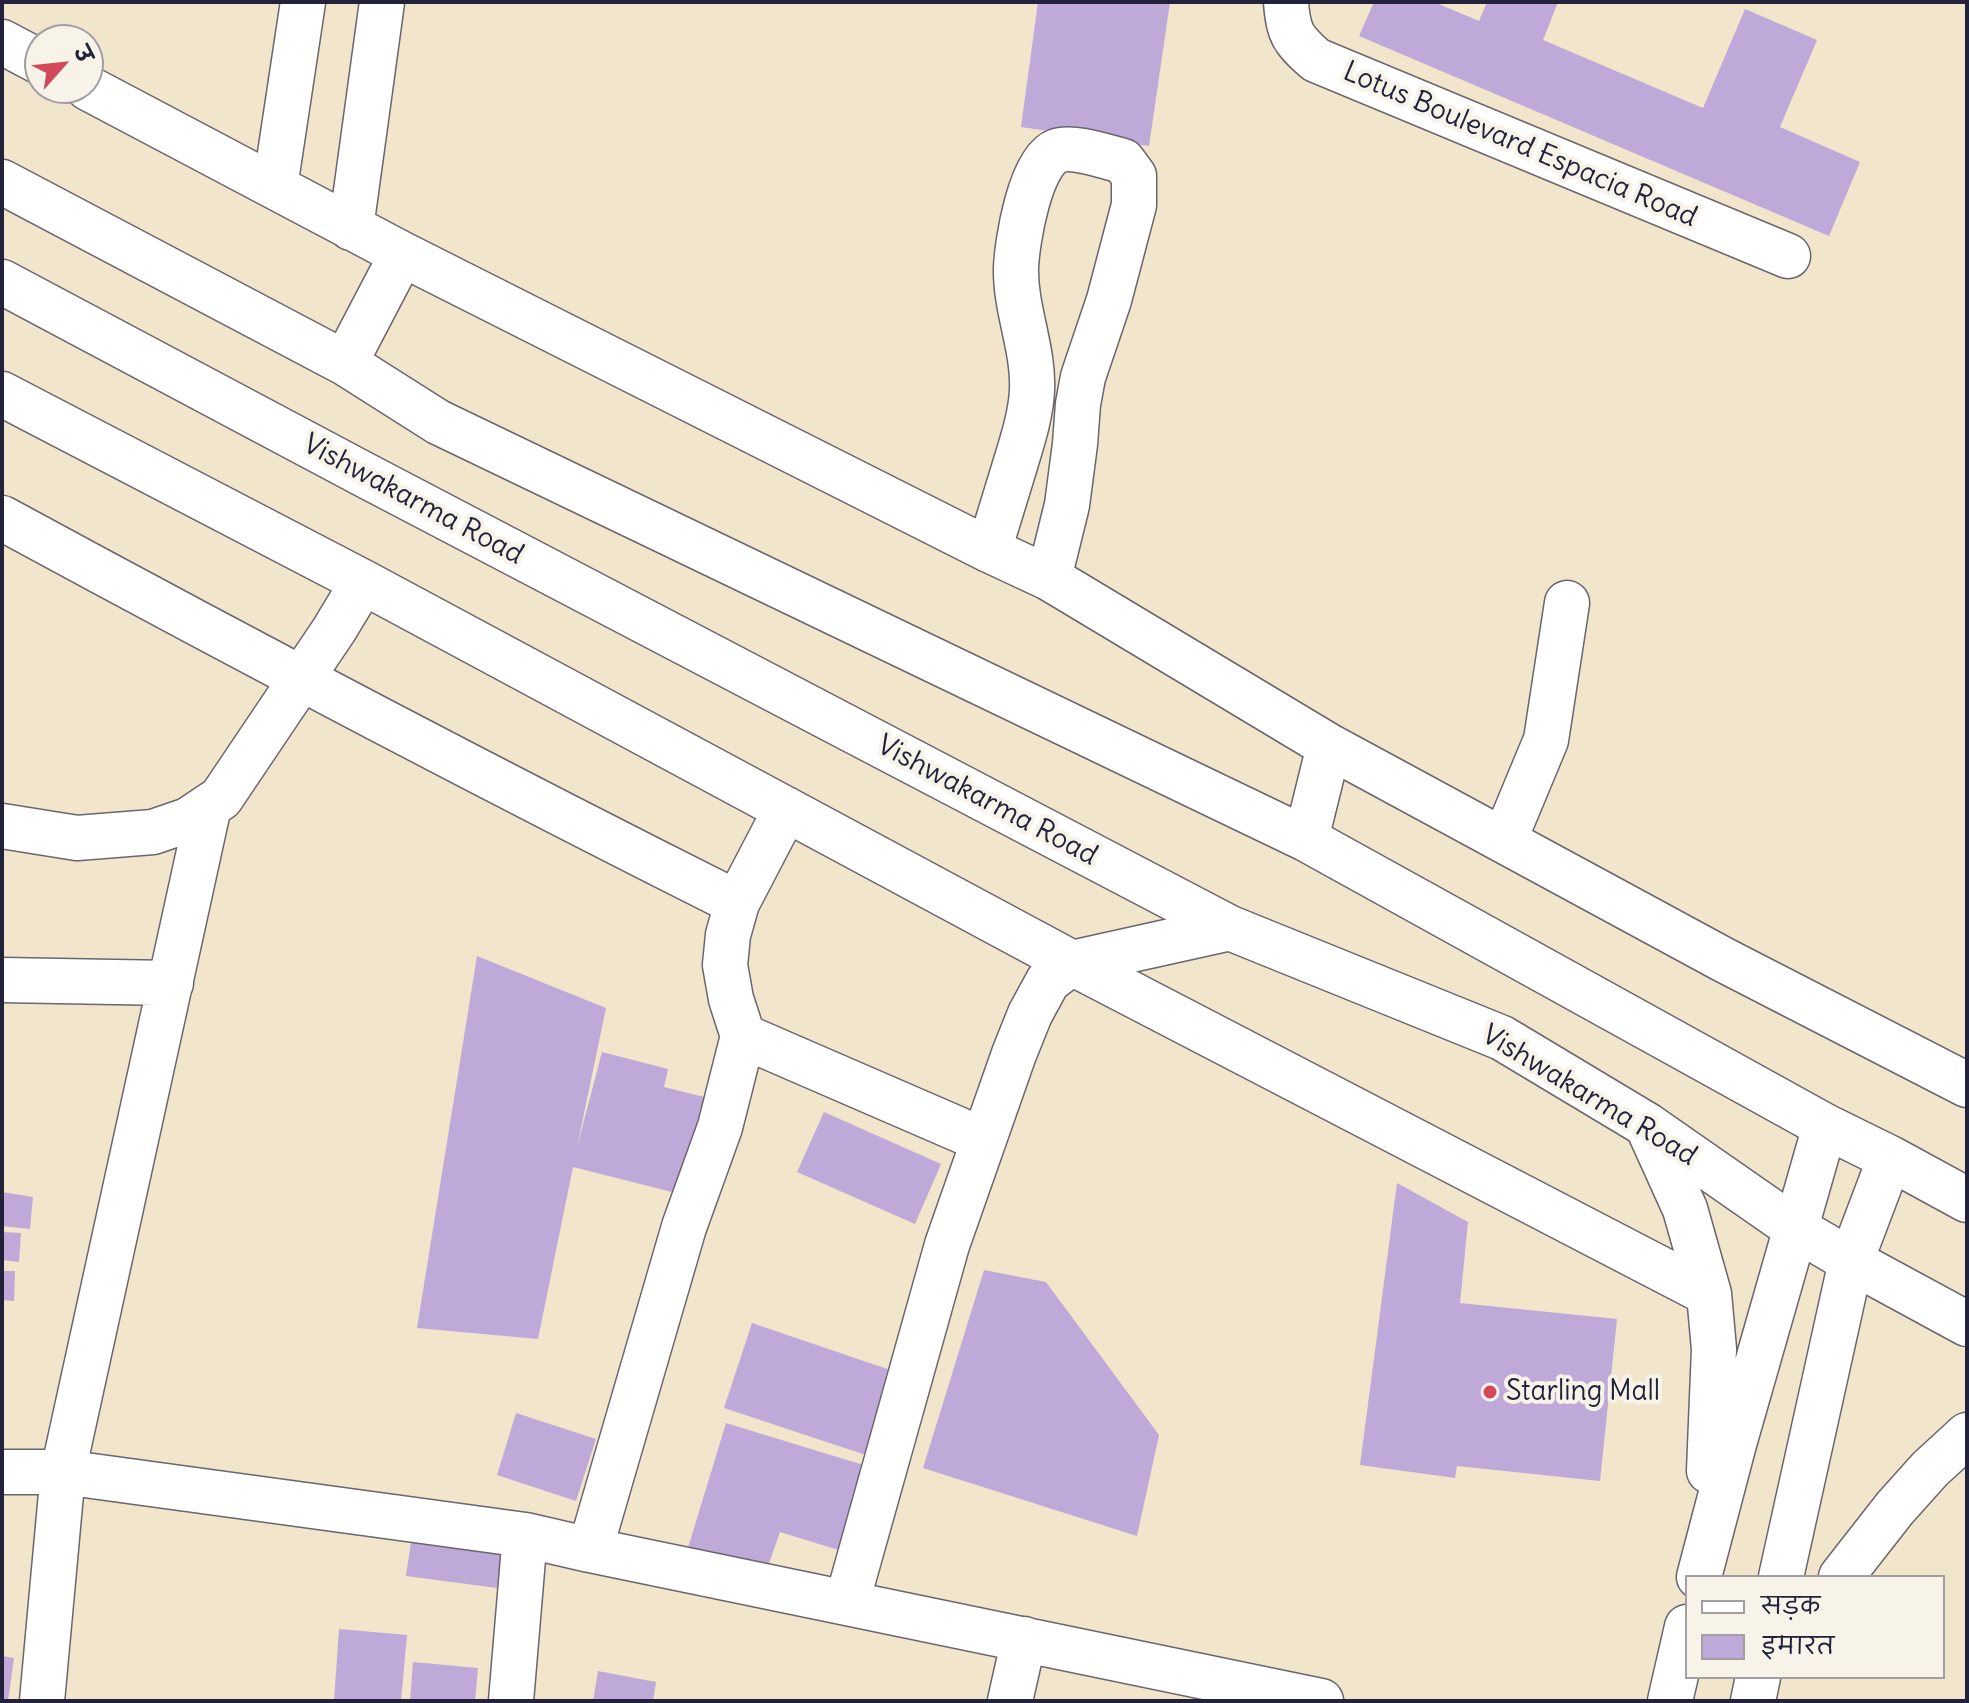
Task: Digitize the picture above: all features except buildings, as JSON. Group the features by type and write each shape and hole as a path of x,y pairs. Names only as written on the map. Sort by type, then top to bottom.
{"street":[{"path":"275,187 303,2"},
{"path":"351,228 382,2"},
{"name":"Lotus Boulevard Espacia Road","path":"1286,2 1287,24 1297,43 1316,60 1788,256"},
{"path":"2,42 24,54"},
{"path":"104,96 402,254 1049,578 1329,746 1724,960 1965,1079"},
{"path":"989,550 1029,416 1032,390 1028,337 1016,268 1030,189 1041,164 1059,149 1073,149 1123,161 1134,176 1134,205 1109,300 1083,377 1067,505 1049,578"},
{"path":"2,182 345,363 438,422 1306,839 1825,1126 1967,1200"},
{"path":"345,363 402,254"},
{"name":"Vishwakarma Road","path":"2,282 1230,928 1502,1038 1647,1125 1795,1228 1967,1324"},
{"path":"1028,337 1095,341"},
{"path":"2,394 349,605 774,832 1050,986 1709,1294"},
{"path":"2,518 302,678 737,903"},
{"path":"1504,841 1546,740 1567,603"},
{"path":"2,826 77,838 153,832 188,820 221,798 349,605"},
{"path":"1306,839 1329,746"},
{"path":"42,1701 63,1472 209,806"},
{"path":"590,1550 684,1227 720,1127 743,1036 731,999 725,965 728,935 737,903 774,832"},
{"path":"847,1602 947,1245 983,1140 1050,986 1230,928"},
{"path":"2,980 171,983"},
{"path":"743,1036 983,1140"},
{"path":"1647,1125 1685,1209 1709,1294 1714,1349 1703,1561"},
{"path":"1703,1561 1825,1126"},
{"path":"1781,1575 1851,1261 1890,1158"},
{"path":"1843,1575 1895,1508 1930,1469 1967,1435"},
{"path":"2,1472 63,1472 525,1535 1321,1701"},
{"path":"511,1701 525,1535"},
{"path":"1670,1701 1685,1636"},
{"path":"1010,1701 1024,1639"}],"place":[{"name":"Starling Mall","path":"1490,1392"}]}
